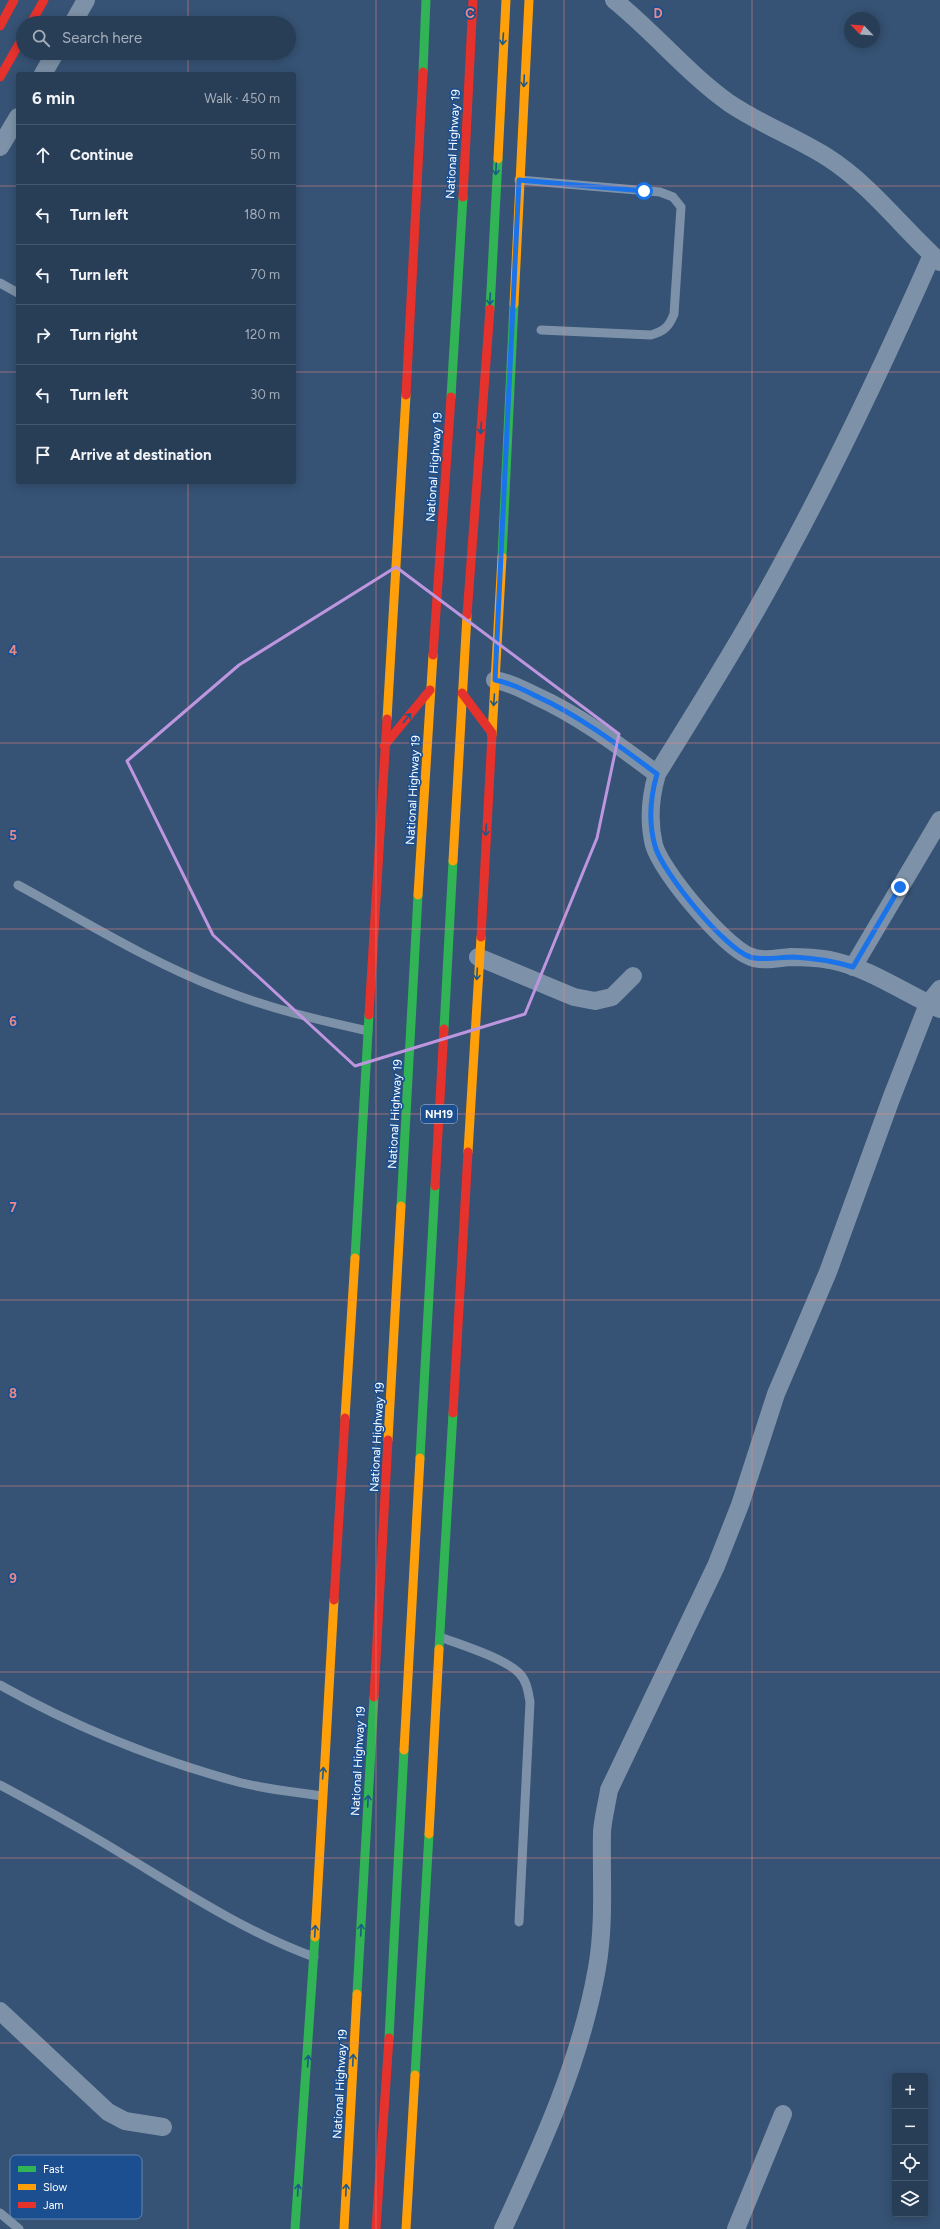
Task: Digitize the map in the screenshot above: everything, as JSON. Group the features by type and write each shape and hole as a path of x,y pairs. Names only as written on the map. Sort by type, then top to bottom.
{"main road":[{"path":"0,26 14,0"},
{"path":"35,16 44,0"},
{"path":"295,2229 310,2030 322,1796 414,240 426,0"},
{"name":"National Highway 19","path":"344,2229 430,690 456,328 473,0"},
{"name":"NH19","path":"376,2229 388,2063 406,1692 462,693 488,338 506,0"},
{"path":"406,2229 495,680 529,0"},
{"path":"0,77 16,49"},
{"path":"384,746 430,690"},
{"path":"462,693 492,733"}],"street":[{"path":"77,16 86,0"},
{"path":"614,0 637,18 683,64 729,102 827,157 861,182 936,259 872,390 784,561 740,639 657,774 651,796 650,821 655,847 668,871 712,928 738,952 751,957 830,960 867,972 934,1007"},
{"path":"44,72 51,60"},
{"path":"0,147 16,120"},
{"path":"495,680 508,683 568,712 591,725 657,774"},
{"path":"853,967 940,820"},
{"path":"478,957 574,997 595,1001 612,997 633,976"},
{"path":"503,2229 546,2135 580,2038 597,1967 603,1894 602,1830 609,1790 721,1552 740,1505 776,1394 828,1272 891,1099 934,1007 940,989"},
{"path":"0,2011 108,2112 125,2121 163,2127"},
{"path":"736,2229 783,2114"}],"lane":[{"path":"519,180 660,192 673,197 681,207 674,314 669,326 662,332 651,335 541,330"},
{"path":"0,283 16,292"},
{"path":"18,885 157,960 219,989 282,1010 368,1031"},
{"path":"439,1636 501,1661 519,1673 527,1685 530,1702 519,1922"},
{"path":"0,1684 49,1712 146,1754 239,1782 322,1796"},
{"path":"0,1785 62,1817 194,1899 239,1925 314,1957"},
{"path":"0,2213 19,2229"}],"highlighted area":[{"path":"396,567 619,734 597,838 525,1014 355,1066 213,935 127,761 239,665"}],"traffic: fast":[{"path":"423,72 426,0"},
{"path":"490,309 498,159"},
{"path":"451,397 463,197"},
{"path":"502,557 514,304"},
{"path":"444,1029 453,861"},
{"path":"401,1206 418,895"},
{"path":"355,1258 369,1015"},
{"path":"420,1458 435,1186"},
{"path":"439,1649 453,1413"},
{"path":"357,1994 374,1697"},
{"path":"389,2038 404,1750"},
{"path":"415,2075 429,1834"},
{"path":"295,2229 315,1937"}],"traffic: slow":[{"path":"498,159 506,0"},
{"path":"514,304 529,0"},
{"path":"387,719 406,395"},
{"path":"492,735 502,557"},
{"path":"453,861 467,615"},
{"path":"418,895 433,655"},
{"path":"468,1152 481,937"},
{"path":"388,1440 401,1206"},
{"path":"345,1418 355,1258"},
{"path":"404,1750 420,1458"},
{"path":"315,1937 334,1600"},
{"path":"429,1834 439,1649"},
{"path":"344,2229 357,1994"},
{"path":"406,2229 415,2075"}],"traffic: jam":[{"path":"0,26 14,0"},
{"path":"35,16 44,0"},
{"path":"463,197 473,0"},
{"path":"0,77 16,49"},
{"path":"406,395 423,72"},
{"path":"467,615 490,309"},
{"path":"433,655 451,397"},
{"path":"384,746 430,690"},
{"path":"462,693 492,733"},
{"path":"369,1015 387,719"},
{"path":"481,937 492,735"},
{"path":"435,1186 444,1029"},
{"path":"453,1413 468,1152"},
{"path":"334,1600 345,1418"},
{"path":"374,1697 388,1440"},
{"path":"376,2229 389,2038"}],"route":[{"path":"644,191 519,180 495,680 508,683 556,705 591,725 657,774 651,796 650,821 655,847 668,871 712,928 738,952 751,957 765,959 792,957 830,960 853,967 900,887"}]}
